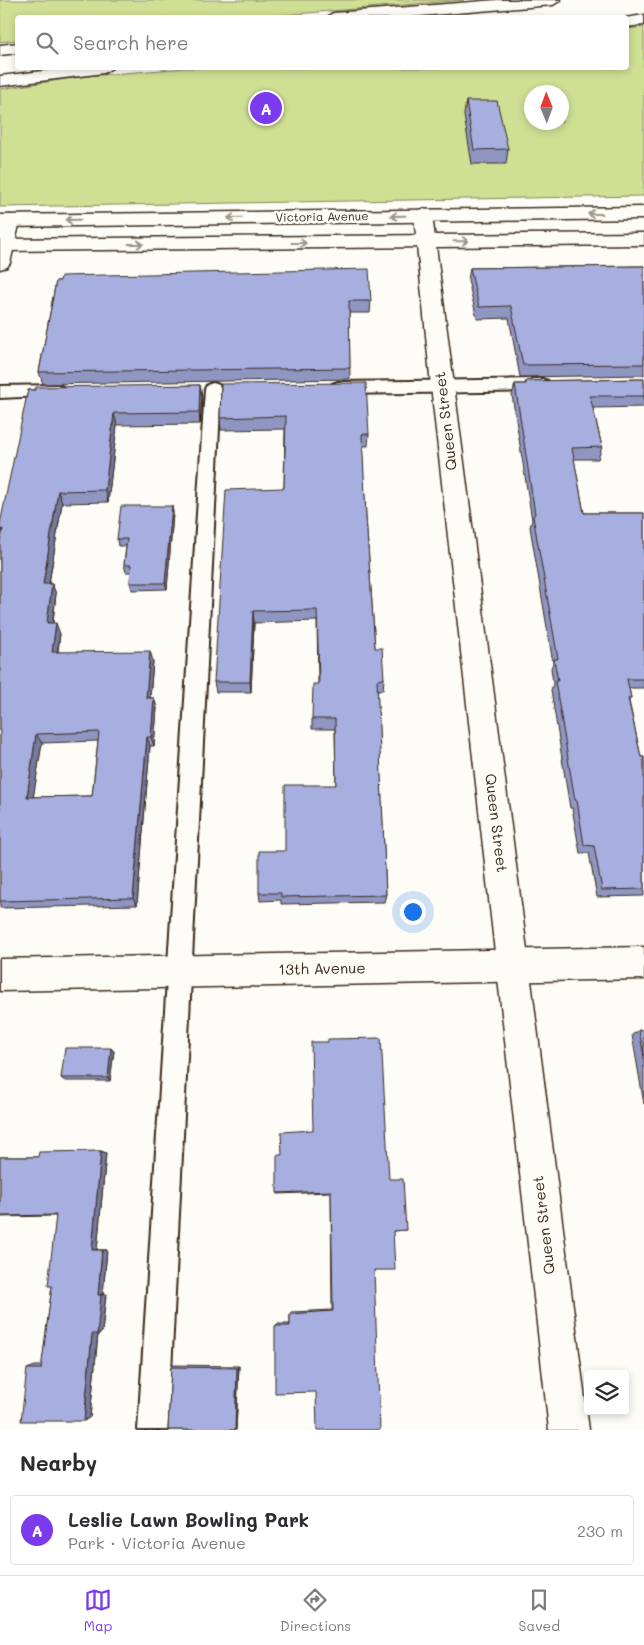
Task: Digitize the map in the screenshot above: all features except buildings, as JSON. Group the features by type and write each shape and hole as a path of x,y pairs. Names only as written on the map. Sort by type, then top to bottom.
{"street":[{"path":"370,15 553,0"},
{"path":"629,22 644,20"},
{"path":"0,50 15,48"},
{"path":"0,81 88,70"},
{"name":"Victoria Avenue","path":"1,251 425,229 644,213"},
{"path":"1,251 5,221"},
{"name":"Victoria Avenue","path":"5,221 425,229 644,239"},
{"name":"Queen Street","path":"425,229 442,386 514,966 568,1430"},
{"name":"13th Avenue","path":"0,975 644,963"}],"lane":[{"path":"322,388 557,384"},
{"path":"153,1430 181,972 213,389"},
{"path":"0,392 77,391"}],"green space":[{"path":"0,0 464,0 282,15 15,15 15,40 0,42"},
{"path":"644,27 644,196 0,207 0,89 86,76 161,70 629,70 629,29"}],"place":[{"name":"Leslie Lawn Bowling Park","path":"266,108"}]}
